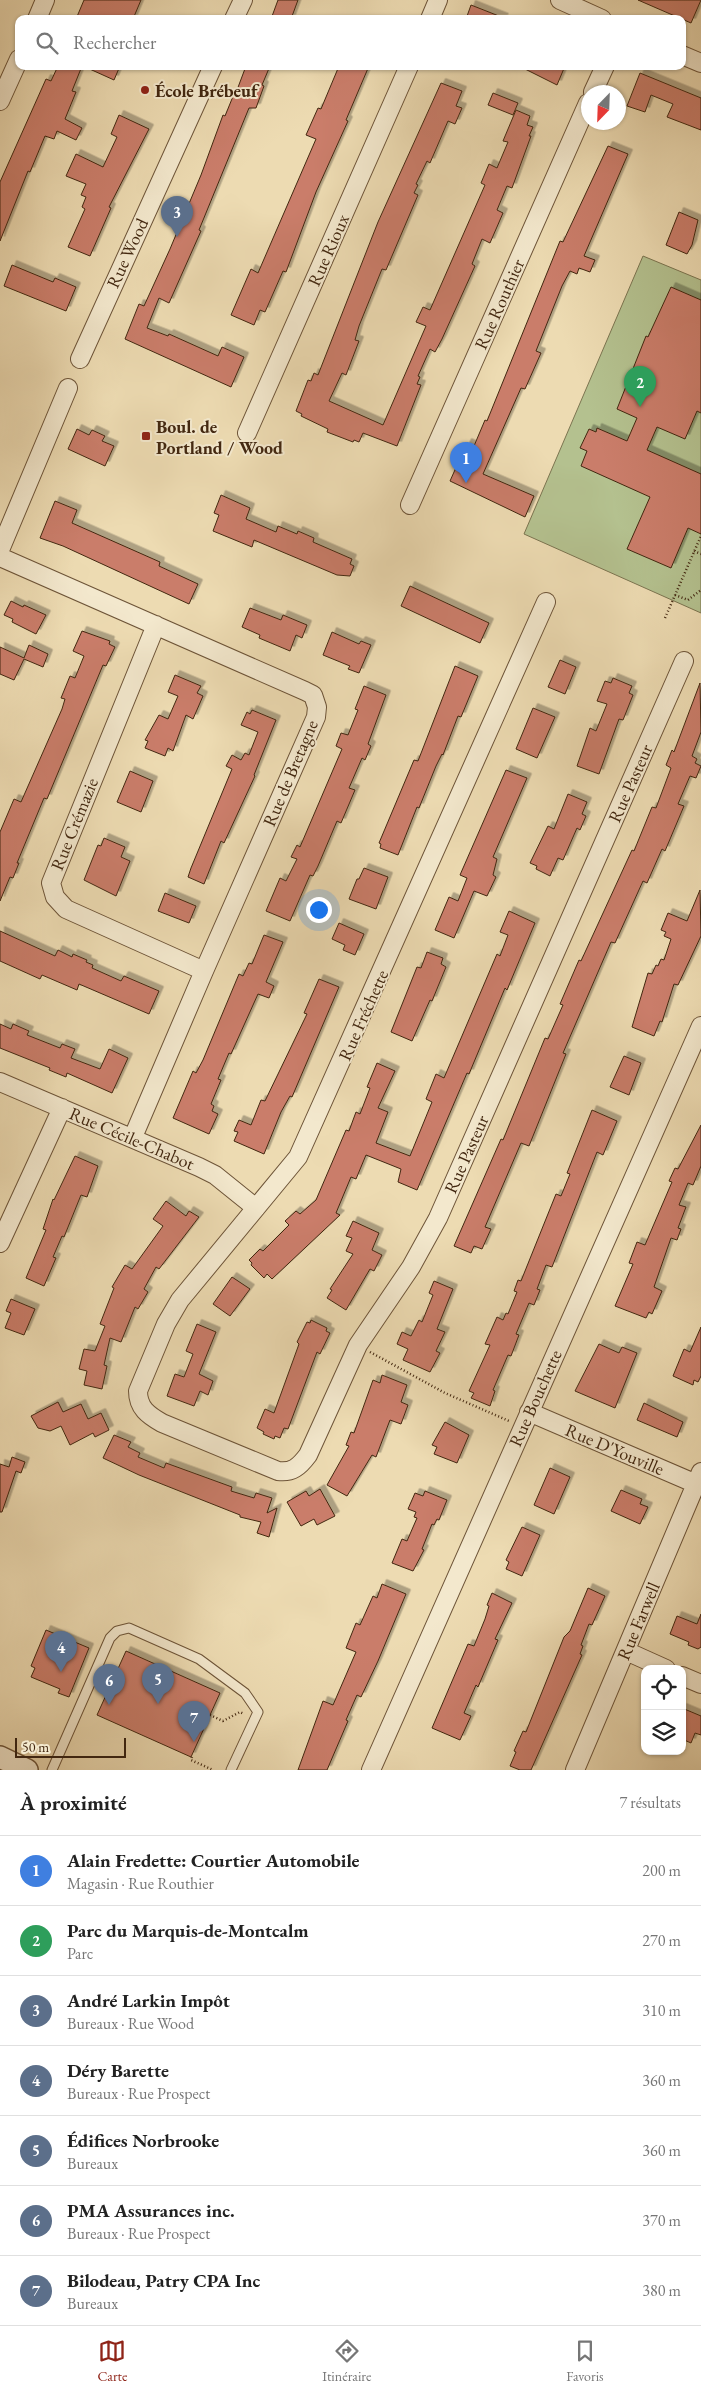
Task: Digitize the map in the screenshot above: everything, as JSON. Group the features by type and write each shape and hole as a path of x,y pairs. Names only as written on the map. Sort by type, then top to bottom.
{"street":[{"path":"39,15 45,0"},
{"path":"236,15 243,0"},
{"path":"432,15 438,0"},
{"path":"560,0 593,15"},
{"path":"686,57 701,63"},
{"path":"0,102 15,68"},
{"name":"Rue Wood","path":"80,359 210,70"},
{"name":"Rue Rioux","path":"247,433 407,70"},
{"path":"596,85 603,70"},
{"name":"Rue Routhier","path":"410,505 581,119"},
{"path":"0,550 68,388"},
{"name":"Rue de Bretagne","path":"0,557 305,690 313,695 317,707 316,717 133,1137"},
{"name":"Rue Fréchette","path":"138,1400 140,1382 172,1312 288,1171 305,1143 546,602"},
{"name":"Rue Crémazie","path":"156,625 51,883 55,897 66,909 204,971"},
{"name":"Rue Pasteur","path":"138,1400 150,1416 162,1423 278,1472 288,1473 296,1469 308,1455 358,1345 411,1267 438,1218 684,662"},
{"name":"Rue Bouchette","path":"371,1770 701,1026"},
{"name":"Rue Cécile-Chabot","path":"0,1082 133,1137 215,1175 256,1208"},
{"path":"0,1243 62,1108"},
{"name":"Rue D'Youville","path":"526,1419 699,1481"},
{"name":"Rue Farwell","path":"575,1770 699,1481"},
{"path":"626,1651 657,1665"},
{"path":"686,1678 701,1684"},
{"path":"0,1757 27,1770"}],"lane":[{"path":"52,1770 110,1638 117,1631 129,1628 198,1659 245,1693 258,1712 231,1770"}],"path":[{"path":"665,618 701,536"},
{"path":"694,551 701,554"},
{"path":"675,595 688,600 701,590"},
{"path":"358,1345 445,1394 526,1419"},
{"path":"210,1715 223,1721 240,1712 255,1718"},
{"path":"192,1757 191,1760 213,1770"}],"green space":[{"path":"643,256 701,280 701,613 524,534"}],"building":[{"path":"84,0 141,0 135,15 78,15"},
{"path":"278,0 298,0 292,15 272,15"},
{"path":"638,0 701,0 691,23 686,21 686,15 673,15"},
{"path":"471,5 496,15 467,15"},
{"path":"56,70 80,70 72,91 76,92 65,119 82,128 76,140 57,131 54,139 45,136 30,172 28,171 0,241 0,182 46,79 51,81"},
{"path":"92,70 118,70 114,80"},
{"path":"244,70 268,70 256,108 249,108 199,230 201,231 169,303 159,298 147,328 168,336 169,334 218,356 222,347 244,357 231,387 125,339 139,304 144,306 170,249 201,175 223,115 225,116"},
{"path":"337,70 367,70 346,120 348,121 316,192 286,272 283,271 265,312 260,310 254,325 231,315 251,269 258,273 316,139 306,135 318,108 321,109"},
{"path":"527,70 563,70 557,85"},
{"path":"640,73 701,98 701,130 667,117 673,104 651,95 645,112 627,106"},
{"path":"441,83 462,91 456,106 462,108 455,124 448,121 430,163 427,161 416,184 418,185 414,193 418,195 386,270 382,269 359,326 355,340 359,341 346,375 342,373 329,401 383,425 426,326 416,322 423,307 430,310 485,185 481,183 489,164 497,168 508,142 503,141 516,110 530,116 527,125 533,127 529,136 531,136 512,188 507,186 497,210 503,213 490,243 482,239 472,264 475,266 442,339 435,352 430,349 418,376 420,377 417,384 421,385 397,446 363,433 359,442 354,440 353,442 327,432 328,429 301,416 302,414 296,411 308,380 311,381 314,373 318,375 378,222"},
{"path":"493,93 518,103 513,115 488,105"},
{"path":"119,115 149,129 109,207 111,208 90,256 68,247 85,209 82,207 86,197 81,195 86,184 66,176 76,154 103,167 117,137 111,134"},
{"path":"608,146 628,154 584,256 595,260 590,272 579,268 577,274 570,271 562,286 536,351 541,353 525,389 521,388 483,474 534,496 525,517 450,481 467,443 474,446 485,420 487,421 560,241 563,242"},
{"path":"679,212 698,220 692,245 687,254 666,245"},
{"path":"12,265 53,282 55,278 76,287 66,311 4,286"},
{"path":"671,287 701,300 701,413 697,411 685,439 657,427 647,450 701,474 701,534 688,528 671,568 627,549 650,497 581,466 587,451 580,448 589,429 596,432 597,428 627,441 637,418 617,409 646,336 648,337"},
{"path":"77,429 89,435 92,430 105,436 102,441 114,446 105,466 68,449"},
{"path":"221,495 250,508 246,519 276,532 278,526 297,534 298,531 314,538 313,542 352,559 350,564 354,566 350,576 337,575 254,540 252,547 213,531 219,515 214,513"},
{"path":"55,501 77,510 72,523 160,562 159,566 198,584 189,604 63,546 40,538"},
{"path":"410,586 489,623 480,643 401,606"},
{"path":"11,601 46,615 36,634 12,622 13,619 4,615"},
{"path":"250,608 281,620 283,615 307,625 302,638 296,635 290,651 259,638 260,635 242,627"},
{"path":"82,631 110,641 109,644 115,647 106,666 103,665 47,799 44,798 17,863 19,863 13,878 10,877 0,901 0,832 14,799 21,802 62,709 65,699 61,698 70,676 75,678 84,656 73,651"},
{"path":"332,632 359,644 361,641 371,645 359,673 348,669 350,666 323,655"},
{"path":"29,645 48,654 43,667 24,659 14,680 0,674 0,647 24,658"},
{"path":"560,660 576,667 565,694 548,687"},
{"path":"455,666 478,676 461,717 458,716 419,808 417,807 398,855 380,848 381,844 379,843 414,760 418,761"},
{"path":"175,675 201,686 197,693 203,696 193,719 186,715 173,751 168,748 165,756 145,748 148,741 145,740 159,715 168,719 178,696 168,692"},
{"path":"613,678 632,686 629,693 633,695 623,720 619,719 599,774 577,766 590,728 596,731 607,704 597,701 605,681 611,683"},
{"path":"700,683 701,732 692,756 697,759 695,763 701,766 696,778 690,776 678,804 684,806 665,851 662,849 647,883 643,881 615,943 611,942 563,1053 566,1054 529,1146 521,1143 485,1227 491,1229 482,1249 474,1246 471,1253 454,1246 501,1139 503,1140 545,1038 548,1039 563,1005 560,1004 579,960 581,961 632,850 634,851 652,807 656,808 671,768 666,765 672,750 674,752"},
{"path":"364,686 386,695 368,744 371,746 365,760 362,758 349,788 355,790 341,823 337,821 318,866 313,876 310,875 290,921 266,911 280,878 286,881 297,859 291,857 297,845 300,847 342,749 336,746 341,733 348,735 358,710 355,709"},
{"path":"533,708 555,717 537,758 516,749"},
{"path":"252,710 276,720 255,776 224,843 221,841 204,884 188,877 232,769 226,766 232,755 241,760 245,753 249,755 258,732 241,725 247,712 250,714"},
{"path":"506,770 527,778 493,857 497,859 493,875 496,877 487,896 474,891 454,938 435,930 449,897 458,901 467,878 460,875"},
{"path":"130,771 153,781 141,812 117,802"},
{"path":"568,794 587,802 582,814 586,816 580,830 577,828 563,860 558,858 550,876 536,869 537,866 530,863 548,826 554,829"},
{"path":"104,838 125,847 121,857 130,861 116,896 84,880 98,845 101,846"},
{"path":"364,868 388,877 376,909 349,899 357,879 359,879"},
{"path":"700,890 701,936 678,985 674,984 662,1022 660,1021 654,1036 632,1027 648,973 652,974 661,959 664,960 671,939 664,936 666,932 661,930 668,913 687,921"},
{"path":"165,893 196,906 189,923 158,911"},
{"path":"509,911 535,923 469,1074 467,1073 417,1190 398,1182 401,1169 366,1155 356,1179 351,1177 336,1213 340,1215 272,1279 267,1274 264,1278 251,1265 252,1263 249,1260 260,1249 263,1251 289,1225 285,1221 296,1211 300,1214 316,1200 346,1130 349,1131 356,1112 360,1114 370,1088 367,1087 377,1063 395,1071 378,1108 388,1112 376,1143 410,1156 432,1102 426,1099 436,1074 444,1078 497,954 500,956 508,935 500,932"},
{"path":"339,923 364,934 355,955 343,950 345,945 332,939"},
{"path":"0,931 55,956 58,950 72,957 73,954 87,960 86,962 93,965 92,968 121,981 124,976 159,991 149,1014 79,984 77,990 42,975 40,979 0,961"},
{"path":"264,935 283,942 266,982 274,986 269,998 258,994 231,1054 229,1053 218,1079 221,1080 211,1104 214,1106 212,1111 218,1114 209,1134 173,1118 193,1071 196,1073 203,1060 239,974 243,976 249,963 252,964"},
{"path":"427,952 443,958 441,964 446,967 412,1041 391,1032 417,967 421,968"},
{"path":"319,979 339,987 292,1097 290,1096 281,1112 264,1154 234,1141 238,1132 234,1131 239,1120 251,1125 261,1100 265,1101 307,1014 304,1013"},
{"path":"0,1024 11,1029 13,1024 29,1031 27,1035 60,1048 62,1044 75,1049 71,1058 100,1069 109,1049 128,1058 112,1093 67,1073 66,1077 49,1070 50,1068 0,1048"},
{"path":"624,1056 641,1063 629,1095 610,1087"},
{"path":"592,1110 617,1121 603,1155 597,1152 552,1267 546,1265 537,1289 540,1290 534,1305 529,1303 516,1334 519,1335 511,1356 508,1355 493,1390 495,1391 490,1406 471,1398 474,1393 469,1391 490,1345 485,1344 497,1317 503,1320 506,1313 508,1314 517,1292 514,1291 518,1280 521,1281 556,1194 561,1196 570,1174 567,1173"},
{"path":"701,1125 701,1166 693,1185 688,1183 679,1205 686,1207 678,1228 681,1229 677,1240 671,1238 654,1287 662,1291 652,1314 649,1312 646,1318 615,1306 633,1264 629,1263 637,1242 645,1245 672,1182 669,1181 675,1168 678,1169"},
{"path":"75,1156 98,1166 87,1197 81,1195 64,1237 62,1236 53,1257 56,1258 44,1286 26,1278 46,1230 43,1229 53,1199"},
{"path":"166,1201 186,1216 189,1211 199,1217 159,1269 156,1267 144,1289 148,1292 138,1309 135,1307 121,1342 110,1338 104,1365 107,1366 102,1389 84,1385 87,1371 79,1369 84,1349 95,1351 105,1326 100,1324 114,1288 112,1287 125,1265 132,1269 163,1226 153,1219"},
{"path":"353,1221 379,1233 372,1250 382,1255 374,1271 370,1269 346,1310 327,1298 332,1290 330,1289 353,1254 346,1251 352,1238 346,1236"},
{"path":"232,1277 250,1289 230,1316 213,1304"},
{"path":"434,1281 453,1289 437,1329 445,1332 436,1351 440,1353 430,1372 403,1360 408,1349 397,1344 402,1332 411,1336 419,1320 422,1322 433,1295 429,1293"},
{"path":"11,1299 35,1309 24,1335 5,1328 11,1313 6,1311"},
{"path":"311,1320 327,1328 326,1331 330,1333 320,1354 317,1352 288,1429 284,1428 280,1438 275,1436 274,1439 263,1434 264,1432 257,1428 265,1409 274,1413 299,1344 297,1342 307,1322 310,1323"},
{"path":"197,1324 216,1332 199,1374 213,1381 208,1395 200,1391 194,1406 167,1396 175,1374 184,1377 193,1354 186,1351"},
{"path":"701,1327 701,1376 698,1382 694,1380 693,1385 673,1376 684,1349 690,1352"},
{"path":"599,1344 619,1353 622,1347 637,1353 615,1408 575,1391"},
{"path":"382,1375 407,1385 401,1402 408,1405 401,1424 390,1420 376,1457 372,1455 347,1496 327,1485 349,1446 346,1445 351,1432 354,1433 373,1380 380,1383"},
{"path":"58,1402 63,1412 81,1404 88,1419 101,1413 109,1430 95,1437 93,1433 70,1445 61,1426 50,1431 38,1428 31,1416"},
{"path":"644,1403 683,1422 677,1437 637,1420"},
{"path":"445,1422 469,1435 457,1463 434,1454 437,1447 432,1445"},
{"path":"114,1435 131,1442 128,1447 140,1453 138,1457 164,1468 166,1463 232,1487 231,1491 254,1498 256,1493 272,1498 267,1513 277,1508 269,1537 257,1533 261,1522 240,1517 240,1515 139,1475 103,1458"},
{"path":"12,1457 25,1462 21,1473 16,1471 2,1512 0,1512 0,1464 9,1467"},
{"path":"550,1468 570,1477 554,1514 534,1505"},
{"path":"320,1489 335,1516 317,1525 314,1519 301,1526 287,1502 306,1491 309,1496"},
{"path":"621,1490 642,1499 640,1504 648,1507 640,1524 611,1511"},
{"path":"425,1491 447,1500 439,1520 437,1519 434,1525 432,1524 422,1549 424,1550 413,1571 392,1563 402,1539 407,1541 417,1518 414,1517 416,1512 408,1509 415,1493 423,1496"},
{"path":"522,1527 540,1535 522,1576 506,1569 509,1562 506,1560"},
{"path":"382,1584 406,1594 378,1661 361,1697 357,1695 327,1770 298,1770 323,1701 333,1705 356,1652 346,1648 356,1623 360,1625 373,1596 377,1598"},
{"path":"588,1588 605,1596 592,1625 589,1624 581,1645 583,1646 580,1654 582,1655 531,1770 520,1770 510,1766 516,1752 514,1751 523,1731 526,1732 564,1637 570,1631"},
{"path":"492,1593 512,1603 495,1639 498,1640 478,1687 476,1685 464,1713 471,1716 460,1740 432,1728 468,1644 474,1646 485,1619 489,1606 487,1605"},
{"path":"701,1614 701,1647 698,1649 688,1645 689,1642 670,1634 677,1616 697,1624"},
{"path":"46,1630 89,1648 69,1697 58,1693 60,1689 31,1677 35,1668 31,1666"},
{"path":"126,1651 220,1693 191,1757 97,1715"},
{"path":"686,1710 701,1716 701,1735 695,1733 691,1743 686,1741"}],"place":[{"name":"École Brébeuf","path":"145,90"},
{"name":"André Larkin Impôt","path":"177,237"},
{"name":"Parc du Marquis-de-Montcalm","path":"640,407"},
{"name":"Boul. de Portland / Wood","path":"146,436"},
{"name":"Alain Fredette: Courtier Automobile","path":"466,483"},
{"name":"Déry Barette","path":"61,1672"},
{"name":"Édifices Norbrooke","path":"158,1704"},
{"name":"PMA Assurances inc.","path":"109,1705"},
{"name":"Bilodeau, Patry CPA Inc","path":"194,1742"}]}
